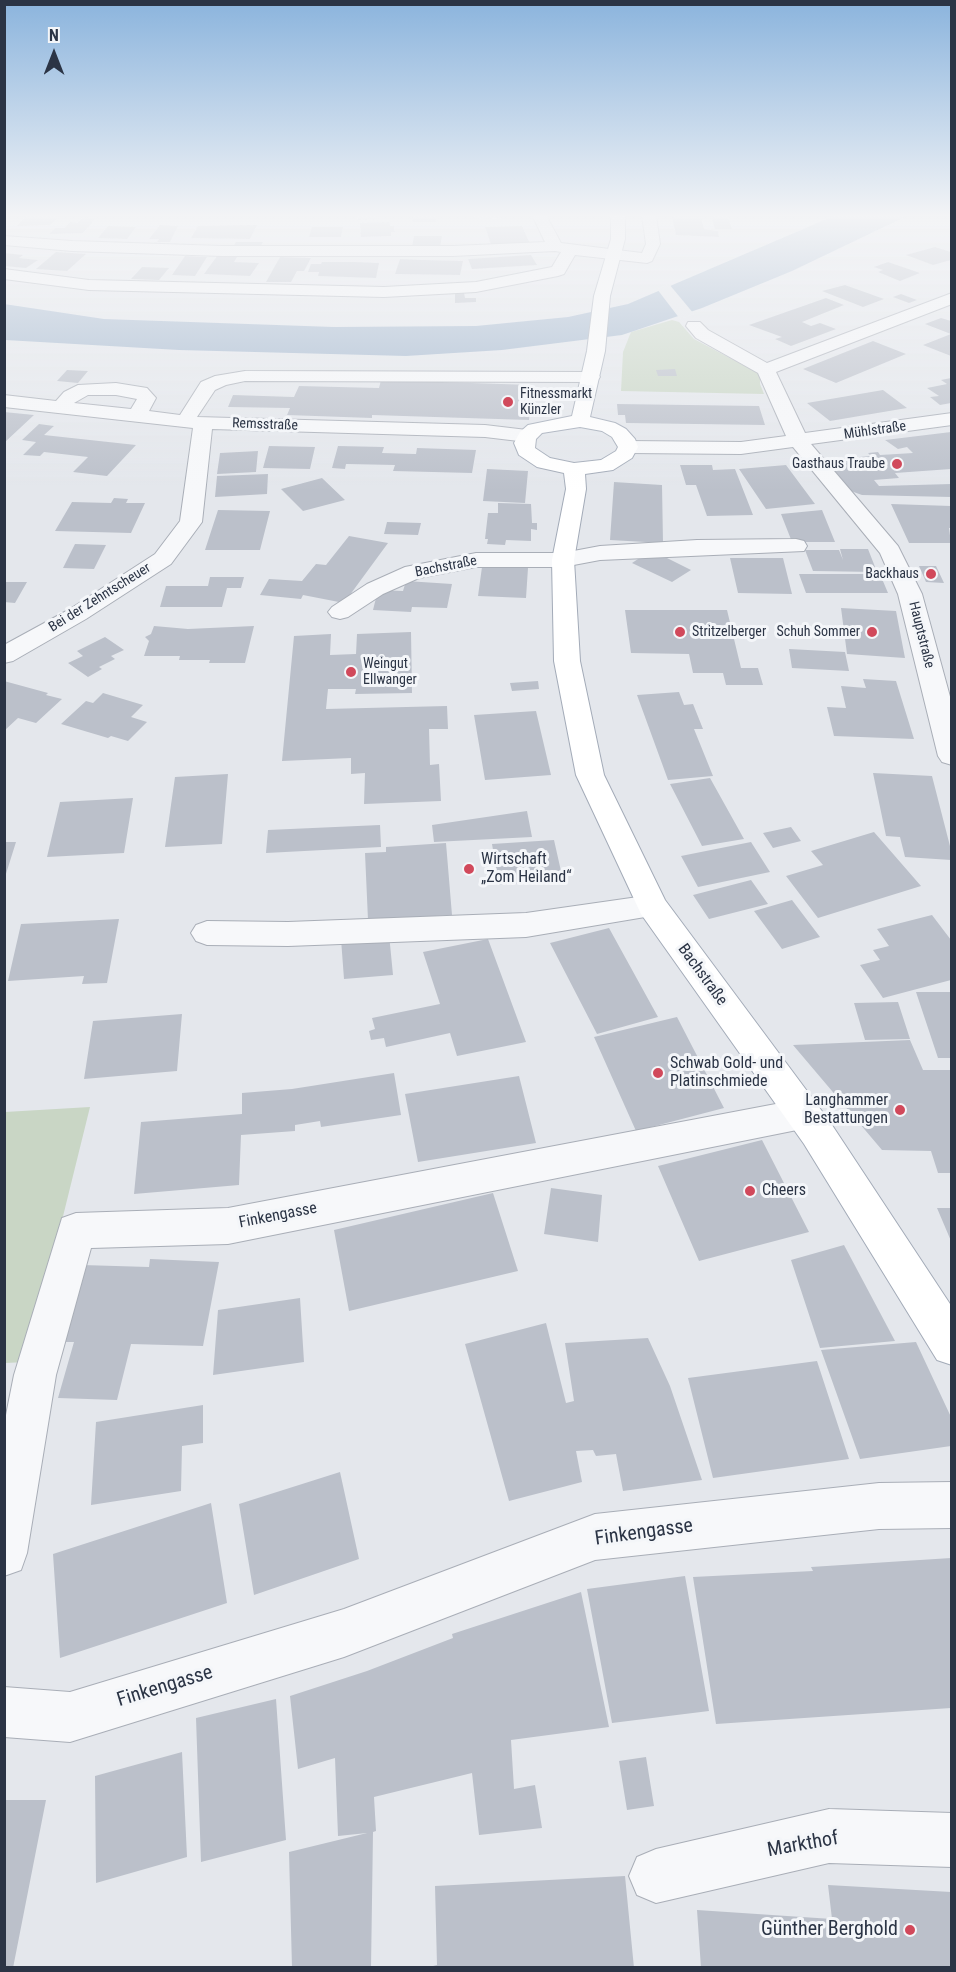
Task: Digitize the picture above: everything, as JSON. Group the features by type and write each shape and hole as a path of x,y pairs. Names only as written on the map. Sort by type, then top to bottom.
{"main road":[{"path":"580,421 596,351 602,307"},
{"path":"580,421 608,427 619,433 626,439 628,447 625,454 606,466 574,469 544,463 533,458 526,451 524,443 526,436 535,429 548,424 580,421"},
{"name":"Bachstraße","path":"574,469 576,489 563,560 567,661 590,775 652,906 802,1114 951,1345"}],"street":[{"path":"694,326 702,334 766,370 928,307"},
{"name":"Hauptstraße","path":"766,370 799,442 890,551 910,594 951,756"},
{"path":"194,422 208,386 221,380 245,376 591,377"},
{"name":"Remsstraße","path":"4,401 194,422 485,431 526,436"},
{"name":"Mühlstraße","path":"799,442 951,420"},
{"name":"Bei der Zehntscheuer","path":"4,656 78,614 163,559 191,522 194,422"},
{"path":"628,447 741,448 799,442"},
{"path":"563,560 600,553 697,547 796,546"},
{"name":"Bachstraße","path":"340,612 375,589 413,572 476,560 563,560"},
{"path":"207,933 300,933 526,925 652,906"},
{"name":"Finkengasse","path":"4,1553 35,1375 76,1231 228,1226 802,1114"},
{"name":"Finkengasse","path":"4,1712 70,1717 344,1633 595,1537 879,1506 951,1505"},
{"name":"Markthof","path":"656,1876 829,1836 951,1840"}],"green space":[{"path":"672,320 679,322 694,339 760,374 760,384 764,394 621,391 623,352 631,332"},
{"path":"90,1107 27,1362 5,1363 5,1112"}],"water":[{"path":"4,307 24,307 104,319 334,327 476,326 568,317 614,307 704,307 622,335 502,350 406,356 179,350 5,340"}],"pier":[{"path":"671,307 688,307 694,314 680,319"}],"building":[{"path":"800,307 839,307 802,322 811,326 820,323 836,329 791,346 775,339 782,337 749,325"},
{"path":"941,318 951,321 951,334 925,324"},
{"path":"951,334 951,356 923,345"},
{"path":"873,341 906,354 836,383 803,369"},
{"path":"675,369 677,376 658,376 656,370"},
{"path":"67,370 88,371 78,383 57,381"},
{"path":"951,378 951,403 940,405 930,397 939,396 927,388 947,384 941,380"},
{"path":"381,380 532,385 529,420 287,415 290,408 228,407 233,395 294,397 299,386 379,388"},
{"path":"883,390 907,408 830,421 807,403"},
{"path":"617,404 759,406 765,425 626,423 625,415 618,415"},
{"path":"4,412 34,415 4,443"},
{"path":"39,424 54,426 44,435 136,445 107,476 73,472 88,457 44,452 40,456 23,455 36,442 22,440"},
{"path":"951,432 951,469 895,473 899,478 874,480 879,486 951,484 951,497 862,495 848,490 825,460 871,456 868,453 878,452 880,455 913,453 907,447 898,449 885,440"},
{"path":"269,446 315,447 310,469 263,468"},
{"path":"338,446 384,447 382,453 416,454 417,448 476,450 472,473 393,471 395,465 346,464 345,469 332,468"},
{"path":"258,451 256,472 217,474 220,453"},
{"path":"680,465 712,465 713,470 735,469 753,515 707,516 696,485 686,485"},
{"path":"786,465 815,504 766,509 739,469"},
{"path":"487,469 528,471 525,503 483,501"},
{"path":"268,474 267,494 215,497 217,476"},
{"path":"322,478 345,500 303,511 281,489"},
{"path":"614,482 662,485 663,543 610,540"},
{"path":"114,498 128,499 126,503 145,503 131,533 55,531 72,502 111,503"},
{"path":"498,503 531,504 532,523 537,523 537,530 531,529 531,541 506,540 505,545 487,544 488,539 485,539 488,513 498,513"},
{"path":"891,504 951,506 951,528 949,528 951,543 909,543"},
{"path":"218,510 270,511 260,550 205,550"},
{"path":"822,510 835,542 792,542 781,514"},
{"path":"387,522 421,523 418,535 384,534"},
{"path":"349,536 388,543 344,603 303,595 301,599 260,595 269,579 302,581 316,564 326,565"},
{"path":"75,544 106,545 94,569 63,568"},
{"path":"840,549 868,549 877,572 813,571 805,550 839,550 843,560"},
{"path":"661,555 691,570 672,582 632,563 641,557"},
{"path":"730,558 783,558 792,594 738,593"},
{"name":"Backhaus","path":"919,566 936,566 944,583 926,582"},
{"path":"482,567 528,568 526,598 478,596"},
{"path":"799,574 880,574 888,593 806,593"},
{"path":"210,577 244,577 241,588 227,588 222,607 160,607 166,586 208,586"},
{"path":"406,581 452,584 447,608 412,607 411,612 373,610 378,590 403,591"},
{"path":"4,582 27,582 15,603 4,602"},
{"name":"Schuh Sommer","path":"841,608 896,611 905,658 847,654"},
{"name":"Stritzelberger","path":"625,610 727,610 741,668 758,668 763,685 726,685 723,673 693,673 689,654 631,653"},
{"path":"154,626 188,629 254,626 245,663 209,663 210,660 179,660 180,656 144,656 149,641 145,637 151,634"},
{"path":"411,632 412,693 355,694 356,689 328,689 326,709 447,706 448,729 429,729 430,765 439,764 441,801 364,804 365,773 351,774 351,758 282,761 294,636 331,634 330,655 356,654 357,634"},
{"path":"105,637 124,650 111,656 115,659 99,667 102,669 88,677 68,663 83,656 77,651"},
{"path":"789,649 845,652 849,671 792,668"},
{"path":"863,679 896,681 914,739 834,736 827,707 846,708 841,686 866,688"},
{"path":"4,681 62,699 36,723 18,718 4,731"},
{"path":"538,681 539,689 512,691 510,683"},
{"path":"679,692 684,705 693,704 703,729 694,729 713,776 668,780 637,695"},
{"path":"103,693 143,705 131,717 147,722 128,741 111,736 108,738 61,724 86,701 93,703"},
{"path":"536,711 551,775 485,780 474,715"},
{"path":"873,773 932,776 951,850 951,860 905,857 900,837 886,836"},
{"path":"228,774 222,844 165,847 175,777"},
{"path":"710,778 744,839 702,846 670,784"},
{"path":"133,798 124,853 47,857 60,802"},
{"path":"527,811 532,837 434,842 432,825"},
{"path":"380,825 381,847 266,853 268,830"},
{"path":"791,827 801,841 773,848 763,833"},
{"path":"874,832 921,886 818,918 786,876 823,865 811,851"},
{"path":"554,840 563,880 499,885 492,844"},
{"path":"4,842 16,842 5,877 4,877"},
{"path":"751,842 770,872 698,887 681,856"},
{"path":"446,843 452,915 368,920 365,853 386,852 386,847"},
{"path":"751,880 768,904 709,919 693,895"},
{"path":"792,900 820,937 782,949 754,911"},
{"path":"932,915 951,940 951,980 883,998 860,965 880,960 873,950 889,946 877,929"},
{"path":"119,919 107,983 82,984 84,976 8,981 21,924"},
{"path":"609,928 658,1017 597,1034 550,943"},
{"path":"389,934 393,975 344,979 341,939"},
{"path":"488,939 526,1042 457,1056 450,1033 386,1047 384,1038 371,1040 369,1031 375,1029 372,1018 440,1004 423,952"},
{"path":"916,992 951,992 951,1058 938,1058"},
{"path":"898,1002 910,1039 865,1040 854,1003"},
{"path":"182,1014 177,1071 84,1079 93,1021"},
{"name":"Schwab Gold- und Platinschmiede","path":"677,1017 724,1108 636,1131 594,1037"},
{"name":"Langhammer Bestattungen","path":"910,1040 923,1070 951,1070 951,1173 938,1173 931,1151 882,1150 793,1045"},
{"path":"394,1073 401,1115 321,1127 320,1121 295,1125 295,1131 241,1135 239,1185 134,1194 141,1122 242,1114 242,1093 292,1089"},
{"path":"519,1076 536,1143 418,1162 405,1094"},
{"path":"762,1140 809,1232 699,1261 658,1166"},
{"path":"551,1188 602,1195 598,1242 544,1234"},
{"path":"493,1193 518,1271 349,1311 334,1230"},
{"path":"937,1208 951,1208 951,1241"},
{"path":"844,1245 895,1341 820,1348 791,1260"},
{"path":"150,1259 219,1262 203,1346 131,1344 117,1400 58,1398 74,1342 61,1342 82,1265 149,1267"},
{"path":"300,1298 304,1362 213,1375 218,1310"},
{"path":"546,1323 566,1403 574,1401 565,1343 648,1338 670,1386 702,1480 623,1491 616,1454 596,1456 593,1450 576,1451 582,1482 509,1501 465,1344"},
{"path":"916,1342 951,1417 951,1446 860,1459 821,1350"},
{"path":"817,1361 849,1459 713,1478 688,1378"},
{"path":"203,1405 203,1443 182,1446 181,1491 91,1505 96,1422"},
{"path":"340,1472 359,1559 254,1595 239,1504"},
{"path":"211,1503 227,1603 60,1658 53,1554"},
{"path":"951,1558 951,1708 716,1724 693,1577 813,1571 811,1567"},
{"path":"685,1576 709,1711 612,1723 587,1589"},
{"path":"581,1592 609,1727 511,1740 514,1789 535,1785 542,1828 479,1835 472,1773 374,1797 376,1831 373,1832 371,1968 292,1968 289,1852 367,1833 338,1836 335,1758 298,1769 290,1696 367,1671 453,1638 452,1634"},
{"path":"276,1699 286,1840 201,1862 196,1718"},
{"path":"182,1752 187,1857 96,1883 95,1776"},
{"path":"646,1757 654,1806 627,1810 619,1761"},
{"path":"4,1800 46,1800 13,1968 4,1968"},
{"path":"625,1876 634,1968 425,1968 437,1965 435,1886"},
{"path":"828,1885 951,1892 951,1968 701,1968 697,1910 832,1919"}],"place":[{"name":"Fitnessmarkt Künzler","path":"508,402"},
{"name":"Gasthaus Traube","path":"897,464"},
{"name":"Backhaus","path":"931,574"},
{"name":"Stritzelberger","path":"680,632"},
{"name":"Schuh Sommer","path":"872,632"},
{"name":"Weingut Ellwanger","path":"351,672"},
{"name":"Wirtschaft „Zom Heiland“","path":"469,869"},
{"name":"Schwab Gold- und Platinschmiede","path":"658,1073"},
{"name":"Langhammer Bestattungen","path":"900,1110"},
{"name":"Cheers","path":"750,1191"},
{"name":"Günther Berghold","path":"910,1930"}]}
